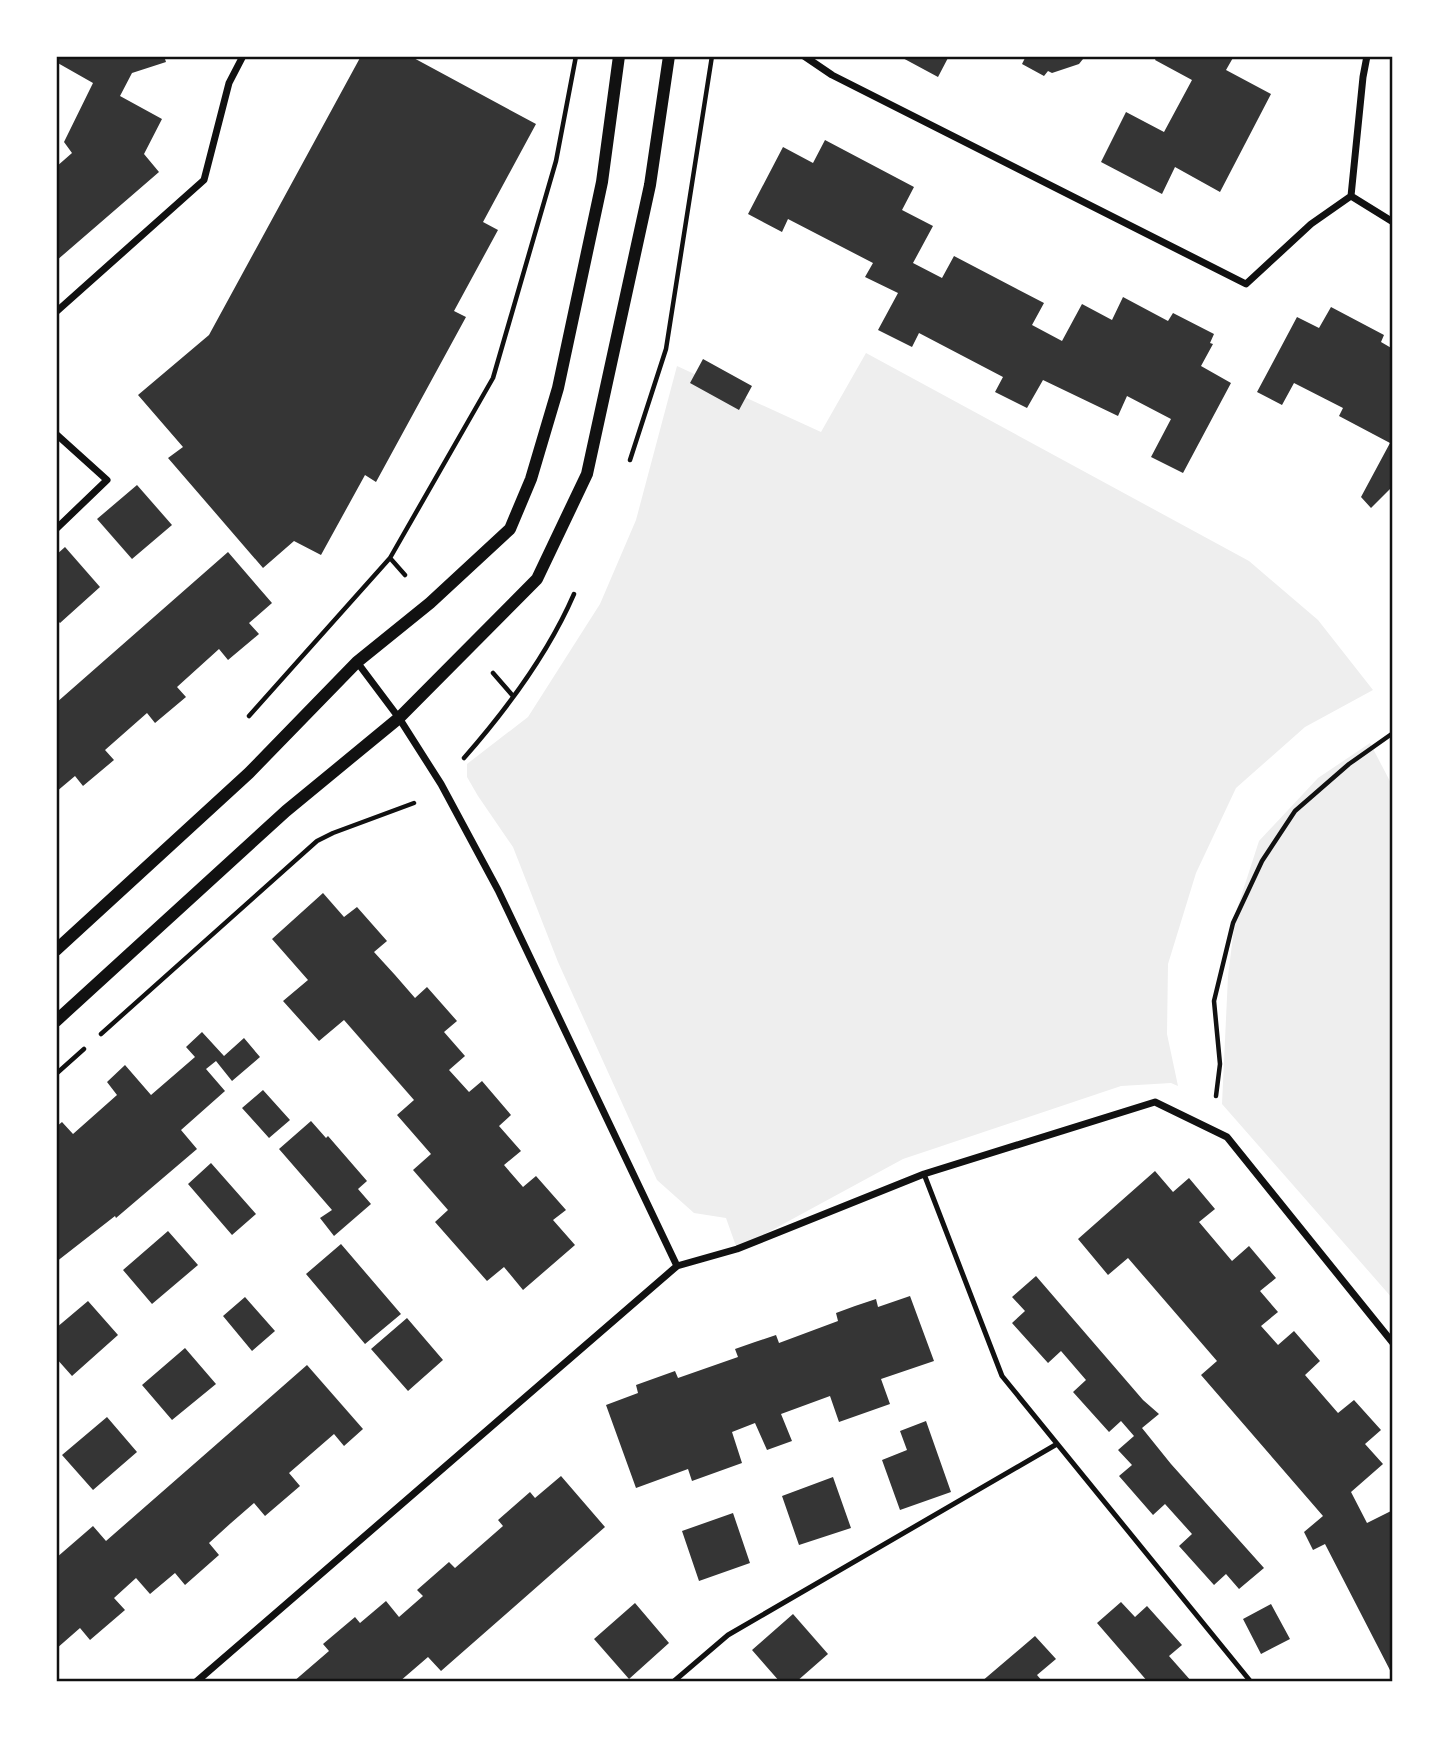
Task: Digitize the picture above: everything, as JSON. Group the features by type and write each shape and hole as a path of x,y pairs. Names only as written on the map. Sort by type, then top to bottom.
{"street":[{"path":"56,312 204,180 229,83 243,56"},
{"path":"56,950 249,774 357,662 430,603 510,529 531,479 558,388 602,183 619,56"},
{"path":"56,1021 286,811 399,718 537,579 587,474 650,185 669,56"},
{"path":"804,56 832,75 1246,284 1311,224 1351,196 1367,56"},
{"path":"1351,196 1393,222"},
{"path":"56,434 107,480 56,529"},
{"path":"357,662 399,718 441,784 498,890 677,1266"},
{"path":"197,1682 677,1266 737,1249 924,1174 1155,1102 1227,1138 1393,1343"}],"lane":[{"path":"924,1174 1002,1376 1251,1682"},
{"path":"673,1682 728,1635 1057,1444"}],"path":[{"path":"240,726 390,558 494,379 556,161 576,56"},
{"path":"1204,1126 1215,1099 1220,1064 1214,1001 1233,923 1262,861 1295,811 1349,764 1393,733"}],"shaded area":[{"path":"866,353 1249,561 1318,620 1373,690 1305,727 1236,788 1196,873 1168,964 1167,1034 1178,1086 1171,1083 1121,1086 903,1159 737,1249 726,1218 694,1213 657,1180 558,962 513,847 467,777 467,764 528,717 600,604 636,520 677,366 821,432"},
{"path":"1370,743 1393,787 1393,1299 1222,1104 1228,976 1236,912 1259,841 1318,778"}],"building":[{"path":"56,56 164,56 166,62 132,73 120,96 162,119 144,154 159,172 56,261 56,167 72,153 64,142 93,83 56,62"},
{"path":"361,56 410,56 536,124 483,222 498,230 454,311 466,317 376,482 365,475 321,555 294,541 263,568 168,458 183,447 138,395 209,335"},
{"path":"899,56 949,56 938,77"},
{"path":"1026,56 1077,56 1083,59 1079,64 1052,73 1048,71 1044,76 1022,64"},
{"path":"1157,56 1234,56 1226,70 1271,94 1220,192 1175,167 1162,194 1101,162 1126,112 1164,132 1192,80 1155,60"},
{"path":"825,140 914,187 902,210 933,226 913,263 942,278 954,256 1044,303 1032,325 1062,341 1082,304 1112,320 1123,297 1168,321 1173,313 1214,334 1210,343 1213,344 1201,366 1231,383 1183,473 1151,457 1171,419 1127,396 1118,416 1043,380 1027,408 995,392 1003,377 919,333 912,347 878,330 898,293 865,277 873,263 788,219 782,232 748,214 783,147 813,163"},
{"path":"1331,307 1384,335 1381,342 1393,349 1393,486 1371,508 1361,497 1390,443 1339,416 1343,408 1294,383 1282,405 1257,392 1297,317 1319,328"},
{"path":"703,359 752,386 739,410 690,383"},
{"path":"137,485 172,525 132,559 97,519"},
{"path":"65,547 100,587 60,623 56,619 56,555"},
{"path":"228,552 272,603 249,623 259,634 228,660 219,649 177,687 186,697 155,723 147,713 105,750 114,760 83,786 75,776 56,792 56,703"},
{"path":"323,893 344,917 357,907 387,941 374,952 415,998 427,987 457,1021 444,1032 465,1056 449,1070 469,1092 482,1081 511,1115 499,1126 521,1151 504,1165 523,1187 536,1176 566,1210 553,1220 575,1245 523,1290 504,1267 487,1281 435,1222 448,1210 413,1170 431,1154 397,1115 414,1100 344,1020 319,1041 283,1001 308,980 272,939"},
{"path":"202,1032 224,1056 244,1038 260,1057 232,1081 216,1061 206,1069 225,1091 181,1130 197,1149 116,1218 115,1216 56,1262 56,1127 62,1122 73,1134 117,1095 107,1082 125,1065 151,1095 195,1057 186,1047"},
{"path":"263,1090 290,1120 269,1138 242,1108"},
{"path":"311,1121 326,1138 328,1136 367,1181 358,1189 371,1204 334,1236 320,1218 332,1210 279,1149"},
{"path":"211,1163 256,1214 232,1235 188,1184"},
{"path":"1155,1171 1173,1192 1189,1178 1215,1209 1199,1222 1232,1261 1249,1246 1276,1278 1260,1291 1278,1312 1261,1326 1278,1345 1294,1331 1320,1361 1305,1375 1338,1413 1354,1400 1381,1430 1365,1444 1383,1464 1351,1492 1367,1523 1393,1510 1393,1676 1325,1544 1313,1550 1304,1532 1323,1516 1201,1375 1217,1361 1128,1258 1108,1275 1078,1239"},
{"path":"168,1231 198,1265 152,1304 123,1270"},
{"path":"341,1244 401,1314 365,1344 306,1274"},
{"path":"1036,1276 1143,1400 1159,1414 1142,1428 1264,1568 1239,1589 1226,1574 1214,1585 1179,1546 1192,1534 1165,1504 1153,1515 1119,1476 1132,1465 1118,1450 1134,1436 1121,1421 1109,1432 1073,1392 1086,1380 1061,1351 1048,1363 1012,1323 1025,1311 1012,1297"},
{"path":"910,1296 934,1361 881,1379 890,1404 839,1422 830,1396 781,1414 792,1441 767,1450 755,1423 732,1432 742,1463 692,1481 688,1469 636,1488 606,1405 638,1393 636,1385 675,1371 678,1378 738,1357 735,1349 776,1335 779,1343 838,1321 836,1313 855,1306 876,1299 878,1307"},
{"path":"245,1297 275,1331 252,1351 223,1316"},
{"path":"88,1301 118,1335 72,1376 56,1358 56,1328"},
{"path":"407,1318 443,1360 408,1391 371,1349"},
{"path":"185,1348 216,1384 172,1420 142,1385"},
{"path":"307,1365 363,1429 344,1446 334,1434 289,1473 300,1486 265,1516 254,1503 231,1523 209,1543 219,1555 185,1585 175,1573 150,1594 136,1578 114,1598 125,1610 90,1640 80,1628 56,1649 56,1558 93,1526 106,1541"},
{"path":"107,1417 137,1452 93,1490 62,1455"},
{"path":"926,1421 951,1492 900,1510 882,1460 907,1450 900,1431"},
{"path":"561,1476 605,1527 441,1671 428,1657 399,1682 293,1682 329,1651 323,1644 355,1617 360,1623 386,1601 399,1617 423,1596 417,1590 449,1562 455,1568 503,1526 498,1520 530,1492 535,1498"},
{"path":"833,1477 851,1528 799,1545 782,1496"},
{"path":"733,1513 750,1563 699,1581 682,1531"},
{"path":"1121,1602 1135,1617 1147,1606 1182,1645 1169,1656 1192,1682 1148,1682 1097,1623"},
{"path":"635,1603 669,1643 629,1679 594,1639"},
{"path":"1271,1604 1290,1639 1261,1654 1243,1619"},
{"path":"793,1614 828,1654 796,1682 780,1682 752,1650"},
{"path":"1035,1636 1056,1659 1037,1675 1043,1682 981,1682"}]}
